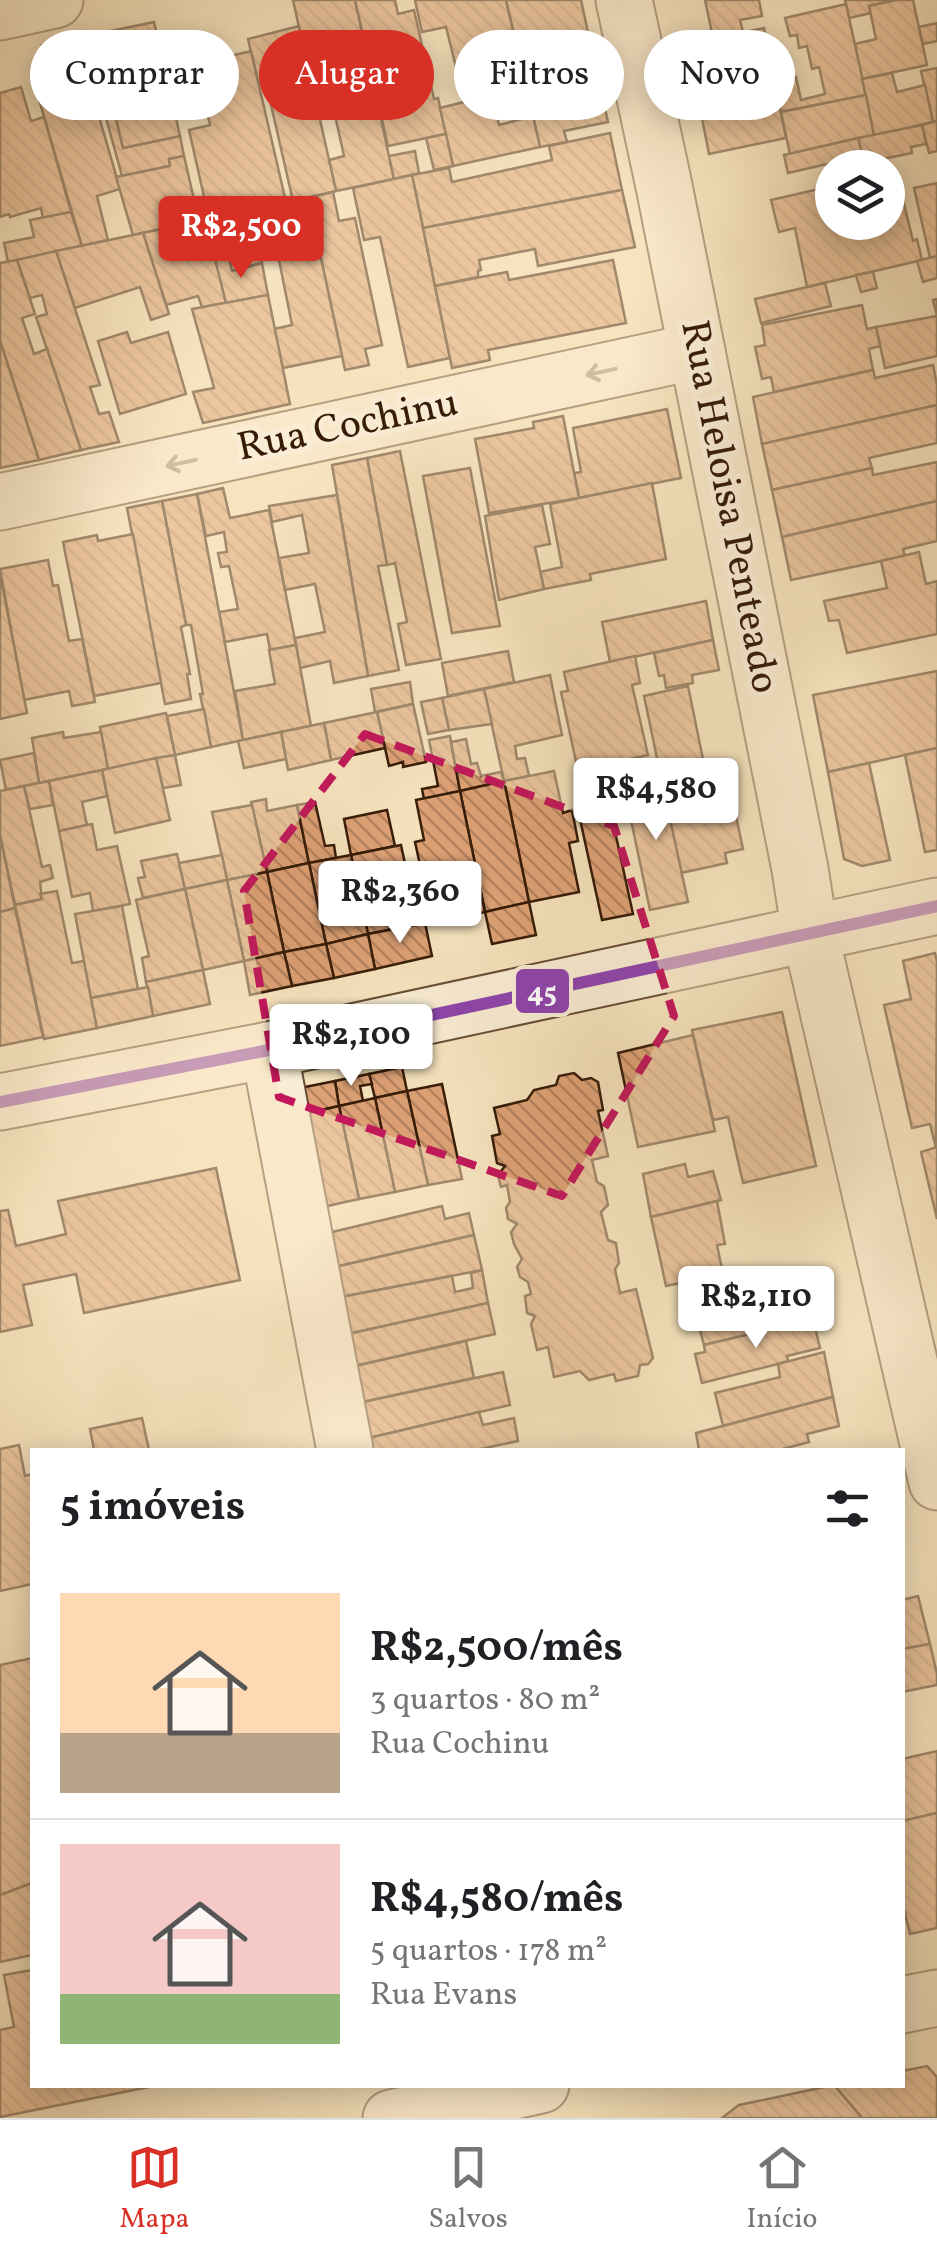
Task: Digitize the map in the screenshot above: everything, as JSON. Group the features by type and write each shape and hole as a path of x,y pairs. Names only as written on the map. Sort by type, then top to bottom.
{"street":[{"name":"Rua Heloisa Penteado","path":"624,0 810,933 937,1482"},
{"name":"Rua Cochinu","path":"0,502 697,352"},
{"path":"0,1102 269,1050 937,906"},
{"path":"269,1050 345,1448"},
{"path":"905,2005 937,1998"},
{"path":"391,2118 527,2088"}],"highlighted area":[{"path":"365,734 614,826 674,1016 562,1196 279,1097 244,891"}],"building":[{"path":"293,0 355,0 362,30 300,30"},
{"path":"355,0 395,0 398,14 414,10 418,30 362,30"},
{"path":"415,0 506,0 513,30 454,30 454,59 446,27 422,30"},
{"path":"506,0 581,0 587,30 513,30"},
{"path":"705,0 759,0 762,16 740,20 742,30 711,30"},
{"path":"845,0 896,0 869,6 871,13 849,18"},
{"path":"913,0 927,65 862,79 855,44 876,39 869,6"},
{"path":"846,4 866,95 795,109 795,77 801,100 825,94 819,67 812,69 807,46 799,48 795,30 788,30 785,18"},
{"path":"154,22 156,30 116,30"},
{"path":"937,23 937,41 923,44 919,27"},
{"path":"259,36 259,84 258,84 248,39"},
{"path":"251,51 259,86 259,120 267,120 286,202 209,219 189,130 210,125 209,120 239,120 239,54"},
{"path":"937,68 937,121 933,122 921,71"},
{"path":"892,73 897,92 925,85 933,122 874,136 862,79"},
{"path":"21,87 30,120 45,120 71,212 43,218 41,208 0,217 0,93"},
{"path":"866,95 874,136 790,154 783,120 795,120 795,109"},
{"path":"438,98 446,134 388,146 382,120 434,120 434,99"},
{"path":"454,104 454,120 498,120 499,125 534,120 540,147 453,166 440,108"},
{"path":"45,120 100,120 120,189 97,196 108,240 82,246"},
{"path":"107,120 116,120 123,148 180,136 184,156 169,159 170,166 122,176"},
{"path":"116,120 176,120 180,136 123,148"},
{"path":"274,120 320,120 336,191 293,201"},
{"path":"336,120 381,120 394,179 336,191 329,160 344,156"},
{"path":"534,120 608,120 564,131 567,142 540,147"},
{"path":"702,120 782,120 786,138 709,154"},
{"path":"937,121 937,151 929,153 922,125"},
{"path":"922,125 926,144 911,147 912,153 905,154 905,150 860,150 858,138"},
{"path":"610,133 622,190 423,228 412,175 449,168 452,182 552,160 549,146"},
{"path":"446,134 453,166 434,170 426,138"},
{"path":"858,138 861,150 815,150 815,167 788,173 784,155"},
{"path":"415,151 419,173 394,179 389,156"},
{"path":"184,156 199,221 133,235 116,177 170,166 169,159"},
{"path":"412,175 450,358 408,367 380,237 364,240 353,188"},
{"path":"937,183 937,256 930,258 914,188"},
{"path":"622,190 635,247 538,266 535,249 479,260 478,277 435,286 423,228"},
{"path":"815,190 815,240 905,240 905,208 922,260 807,287 795,228 779,232 771,200"},
{"path":"333,192 339,221 355,218 382,345 365,349 369,365 345,370 308,198"},
{"path":"308,198 342,356 283,368 274,329 292,325 278,255 261,259 251,210","holes":["294,226 298,251 287,253 283,228"]},
{"path":"251,210 262,263 241,268 236,246 214,252 206,219"},
{"path":"71,212 82,246 8,262 4,243 34,237 30,220"},
{"path":"206,219 226,303 202,307 198,296 166,305 143,233"},
{"path":"143,233 169,314 151,320 140,287 75,308 56,251"},
{"path":"56,251 100,385 90,387 99,414 109,412 119,442 81,450 36,317 47,314 42,295 30,298 17,260"},
{"path":"229,256 232,271 262,263 268,295 226,303 215,259"},
{"path":"937,256 937,278 923,282 917,261"},
{"path":"17,260 35,314 22,318 34,354 47,349 81,450 39,460 0,341 0,263"},
{"path":"613,260 626,323 488,350 490,360 452,368 435,286 507,272 509,280"},
{"path":"873,272 877,288 861,292 856,275"},
{"path":"825,283 831,306 761,323 755,299"},
{"path":"268,295 290,404 203,423 193,392 214,388 192,309"},
{"path":"862,305 867,329 876,327 880,346 869,349 873,370 774,392 771,377 762,379 755,347 765,345 762,325"},
{"path":"937,316 937,356 885,368 876,327"},
{"path":"127,332 131,343 168,332 186,394 120,414 98,341"},
{"path":"0,341 39,460 0,468"},
{"path":"933,365 937,405 762,444 753,397 873,370 875,378"},
{"path":"937,405 937,443 869,458 872,468 772,490 762,444"},
{"path":"667,409 681,478 579,498 574,473 581,472 573,428"},
{"path":"563,416 579,498 489,513 475,439 534,428 533,422"},
{"path":"400,451 441,659 406,665 398,624 407,622 395,563 387,565 367,458"},
{"path":"367,458 387,565 378,566 399,670 368,676 332,465"},
{"path":"937,462 937,501 782,537 772,490 872,468 873,475"},
{"path":"470,468 500,626 452,633 423,476"},
{"path":"652,483 666,559 590,574 591,580 544,589 540,572 562,567 550,504"},
{"path":"223,488 230,518 269,510 296,645 270,650 267,634 225,642 219,612 238,609 229,566 221,567 218,553 227,552 224,532 206,536 197,494"},
{"path":"197,494 243,740 211,747 191,625 186,625 162,501"},
{"path":"337,495 368,676 334,683 330,661 300,668 295,638 325,632 315,584 285,590 279,558 309,553 302,515 272,522 269,506"},
{"path":"162,501 186,625 181,627 191,699 165,704 127,508"},
{"path":"937,501 937,541 903,549 905,556 791,580 782,537"},
{"path":"542,505 550,544 535,547 544,589 499,600 485,516"},
{"path":"133,534 161,683 94,696 63,542 97,535 98,541"},
{"path":"919,552 926,584 937,581 937,634 847,653 839,620 829,621 824,601 887,588 881,561"},
{"path":"48,560 53,586 58,585 69,641 82,639 95,702 72,706 69,691 24,700 0,569"},
{"path":"0,574 27,713 0,719"},
{"path":"706,601 713,640 610,662 602,622"},
{"path":"713,640 719,670 692,675 693,683 666,688 654,653"},
{"path":"296,645 311,726 243,740 235,691 275,684 269,650"},
{"path":"508,651 514,682 448,696 442,663"},
{"path":"635,656 640,683 632,685 648,755 578,771 561,692 568,691 564,672"},
{"path":"937,671 937,748 828,772 813,695"},
{"path":"550,675 562,735 515,746 517,759 525,758 529,776 504,781 484,689"},
{"path":"410,682 413,704 375,712 371,689"},
{"path":"688,686 704,764 724,760 743,849 725,853 727,863 681,873 644,696"},
{"path":"484,689 492,724 449,730 442,698"},
{"path":"442,698 449,730 428,734 421,702"},
{"path":"413,704 426,762 389,766 377,712"},
{"path":"204,709 211,747 175,755 167,716"},
{"path":"377,712 385,748 331,760 324,723"},
{"path":"166,713 175,755 108,769 100,727"},
{"path":"324,723 331,760 288,770 281,732"},
{"path":"63,732 64,738 101,732 108,769 39,783 32,738"},
{"path":"281,732 286,759 244,768 238,741"},
{"path":"450,736 460,791 424,799 422,789 438,786 429,740"},
{"path":"466,739 471,764 477,763 481,776 501,772 504,781 460,791 451,742"},
{"path":"937,748 937,850 925,852 905,755"},
{"path":"34,753 39,783 6,790 0,760"},
{"path":"175,755 181,785 163,788 156,758"},
{"path":"156,758 170,820 115,833 102,770"},
{"path":"869,763 890,860 862,866 844,859 828,772"},
{"path":"102,770 107,796 82,802 87,825 59,831 49,781"},
{"path":"554,771 563,813 572,810 578,841 569,843 579,892 529,902 504,781"},
{"path":"660,773 688,902 650,910 628,806 634,803 632,794 627,795 624,781"},
{"path":"49,781 53,805 30,809 24,786"},
{"path":"504,781 529,902 485,912 460,791"},
{"path":"24,786 42,867 50,865 53,878 40,882 42,899 15,905 0,835 0,791"},
{"path":"606,790 633,914 602,920 575,796"},
{"path":"460,791 485,912 442,921 432,872 422,874 415,842 424,840 416,800"},
{"path":"266,799 267,811 297,805 309,863 267,872 251,802"},
{"path":"315,802 325,846 334,845 336,858 309,863 297,805"},
{"path":"252,805 267,872 227,880 212,812"},
{"path":"387,810 395,846 351,855 344,819"},
{"path":"92,824 97,850 117,846 130,904 93,911 90,893 72,897 59,831"},
{"path":"0,835 15,908 0,912"},
{"path":"401,845 418,924 368,934 351,855"},
{"path":"177,854 185,889 143,898 138,878 145,877 141,861"},
{"path":"222,855 227,880 185,889 179,863"},
{"path":"351,855 368,934 326,944 309,863"},
{"path":"309,863 326,944 284,952 267,872"},
{"path":"267,872 284,952 244,961 227,880"},
{"path":"227,880 244,961 203,970 185,889"},
{"path":"185,889 203,970 146,982 142,958 149,956 136,900"},
{"path":"57,891 72,963 84,961 97,1028 44,1039 15,905"},
{"path":"529,902 536,935 492,944 485,912"},
{"path":"122,906 138,989 91,998 75,914"},
{"path":"15,908 43,1037 0,1046 0,912"},
{"path":"425,923 432,956 375,969 368,934"},
{"path":"368,934 375,969 334,978 326,944"},
{"path":"326,944 334,978 292,986 284,952"},
{"path":"284,952 292,986 250,995 244,961"},
{"path":"935,953 936,1148 930,1124 912,1128 884,1005 911,999 903,961"},
{"path":"203,970 210,1004 153,1016 146,982"},
{"path":"148,987 153,1016 97,1028 91,998"},
{"path":"782,1012 816,1166 743,1183 728,1117 713,1120 692,1030"},
{"path":"693,1035 715,1131 638,1147 618,1053"},
{"path":"402,1067 407,1091 375,1098 369,1074"},
{"path":"574,1073 582,1080 591,1078 598,1082 603,1110 598,1111 608,1156 592,1160 608,1205 601,1212 608,1240 616,1243 619,1263 615,1269 620,1293 636,1289 653,1358 640,1365 638,1376 616,1381 614,1374 589,1380 580,1371 554,1377 548,1347 537,1350 531,1324 535,1316 527,1313 525,1296 531,1294 528,1282 520,1277 517,1267 522,1259 511,1232 517,1224 508,1219 507,1185 501,1187 498,1175 505,1166 497,1163 492,1136 500,1134 494,1108 527,1100 534,1090 556,1085 559,1076"},
{"path":"369,1074 372,1084 360,1086 363,1101 339,1106 335,1081"},
{"path":"335,1081 339,1106 304,1114 300,1088"},
{"path":"442,1084 462,1179 428,1185 407,1091"},
{"path":"407,1091 428,1185 395,1192 375,1098"},
{"path":"375,1098 395,1192 359,1199 339,1106"},
{"path":"339,1106 359,1199 323,1207 304,1114"},
{"path":"937,1147 937,1219 921,1152"},
{"path":"685,1164 688,1177 713,1171 721,1200 651,1217 643,1174"},
{"path":"216,1168 240,1280 84,1313 76,1274 23,1285 32,1325 0,1332 0,1211 8,1210 16,1246 66,1234 58,1201"},
{"path":"717,1201 725,1244 717,1245 723,1274 666,1286 651,1217"},
{"path":"442,1206 445,1219 469,1213 474,1235 335,1267 328,1233"},
{"path":"474,1235 482,1270 341,1297 335,1267"},
{"path":"482,1270 488,1303 348,1334 341,1297 452,1276 455,1292 473,1288 471,1273"},
{"path":"732,1280 738,1304 805,1287 813,1319 704,1345 696,1315 729,1306 723,1282"},
{"path":"488,1303 495,1334 355,1366 348,1334"},
{"path":"813,1319 820,1348 787,1356 788,1361 778,1364 702,1383 695,1354 705,1352 704,1345"},
{"path":"466,1341 474,1378 363,1402 355,1366"},
{"path":"824,1352 833,1397 723,1426 715,1393 780,1377 778,1364"},
{"path":"503,1372 510,1405 369,1438 363,1402"},
{"path":"833,1397 839,1426 807,1434 809,1442 786,1448 699,1448 696,1433"},
{"path":"479,1412 483,1425 514,1418 518,1441 485,1448 372,1448 369,1438"},
{"path":"142,1418 149,1448 94,1448 90,1429"},
{"path":"19,1445 25,1476 30,1475 30,1584 0,1591 0,1449"},
{"path":"918,1596 930,1644 905,1648 905,1599"},
{"path":"930,1644 937,1685 905,1691 905,1648"},
{"path":"30,1658 30,1884 0,1895 0,1665"},
{"path":"937,1751 937,1813 905,1821 905,1758"},
{"path":"937,1813 937,1928 910,1934 905,1913 905,1820"},
{"path":"30,1884 30,1955 0,1962 0,1895"},
{"path":"30,1970 30,2088 144,2088 0,2117 0,2030 14,2027 4,1975"},
{"path":"927,2066 937,2077 937,2118 862,2118 837,2088 905,2088 905,2070"},
{"path":"837,2088 862,2118 722,2118 739,2105"}],"transit line":[{"name":"45","path":"0,1102 269,1050 937,906"}]}
